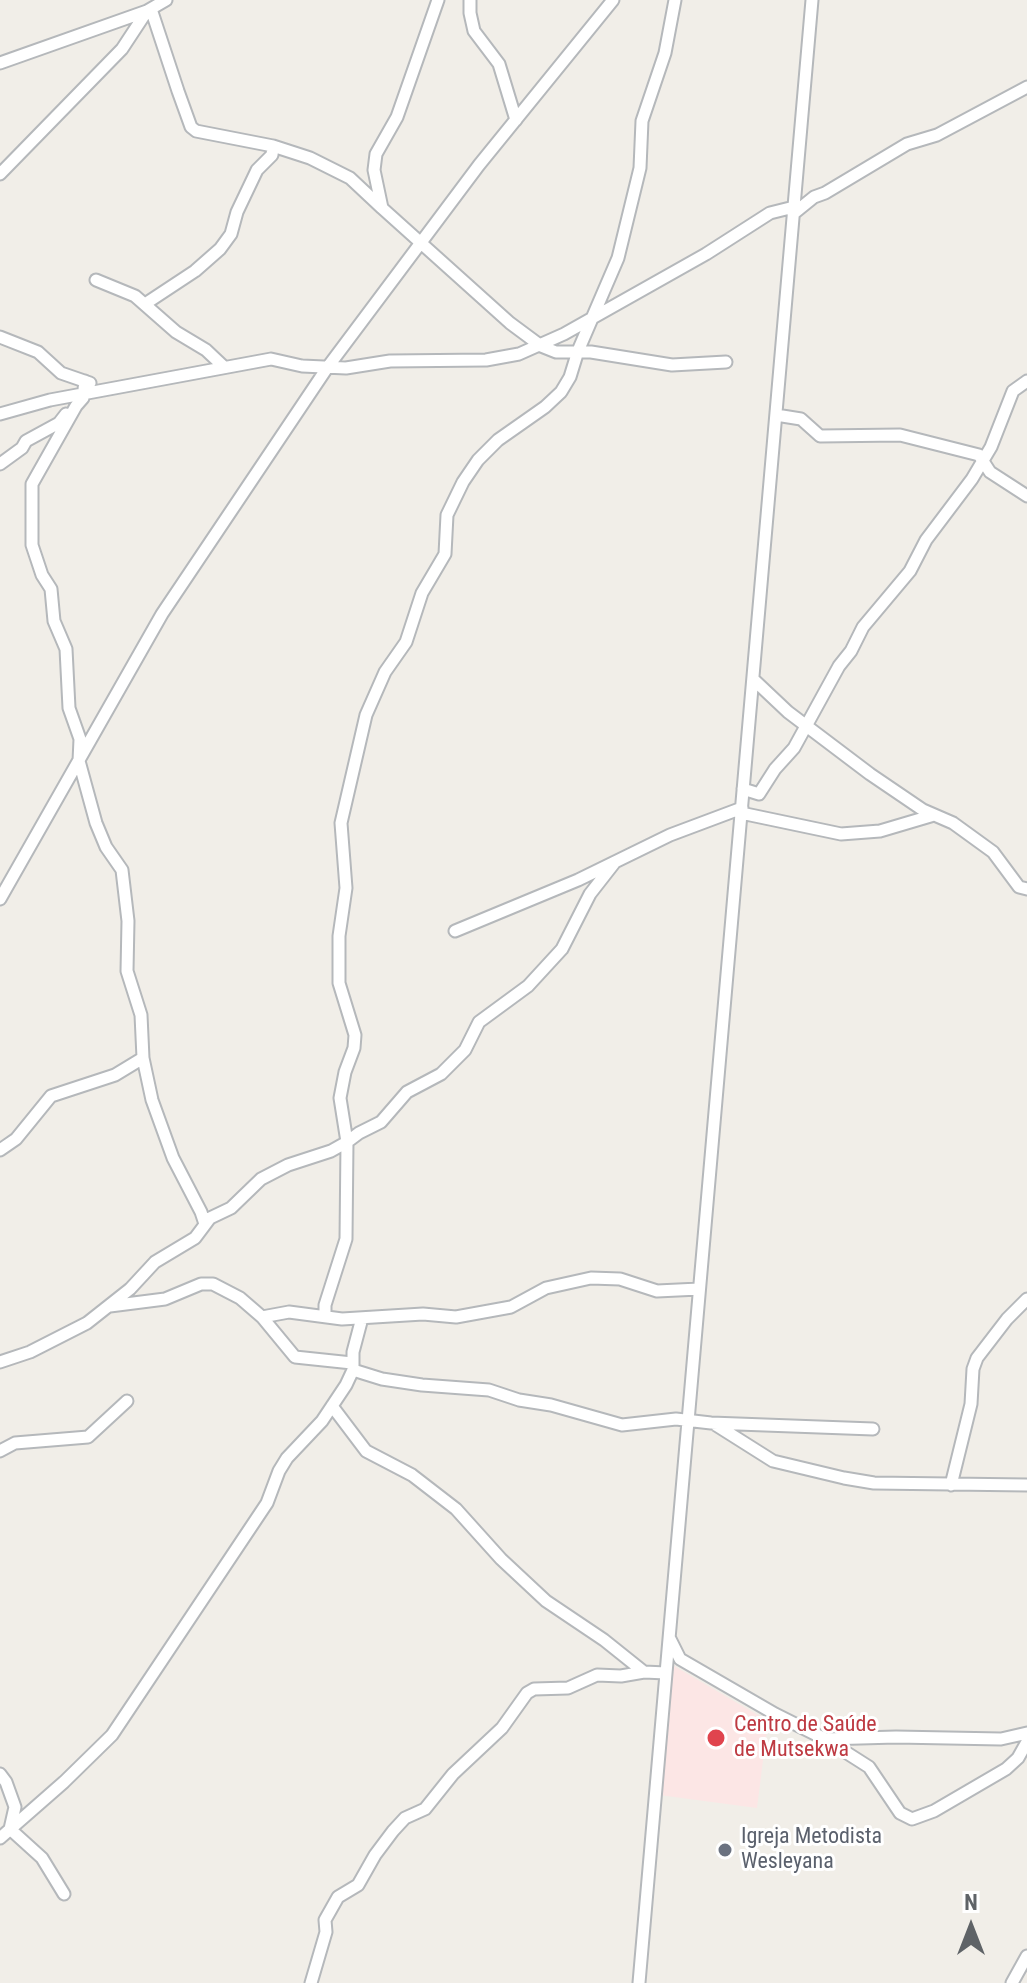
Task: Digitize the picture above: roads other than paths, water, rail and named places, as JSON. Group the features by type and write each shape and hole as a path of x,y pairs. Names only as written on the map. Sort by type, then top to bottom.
{"street":[{"path":"0,63 149,10 166,0"},
{"path":"382,208 374,170 376,154 397,117 438,0"},
{"path":"470,0 474,31 499,64 516,120"},
{"path":"0,899 162,614 327,368 516,120 613,0"},
{"path":"325,1316 325,1305 346,1239 347,1142 341,1087 354,1048 355,1035 354,1023 339,983 339,936 346,888 341,823 368,707 385,672 406,642 422,593 445,554 447,515 452,499 478,460 498,440 545,407 561,392 570,377 618,258 640,168 642,121 665,53 675,0"},
{"path":"639,1983 669,1637 682,1420 689,1405 812,0"},
{"path":"149,10 191,127 220,138 273,146 310,158 350,178 510,323 541,346 556,352 578,351 672,365 726,362"},
{"path":"0,174 122,49 149,10"},
{"path":"0,414 85,387 107,389 271,359 346,368 390,361 486,360 541,346 706,254 770,213 794,210 907,144 937,135 1027,87"},
{"path":"145,304 195,271 220,249 231,234 237,212 257,170 272,155 273,146"},
{"path":"797,176 814,197"},
{"path":"96,280 135,296 176,332 206,350 224,367"},
{"path":"0,337 38,352 61,373 85,387"},
{"path":"743,789 759,794 775,769 794,748 832,676 851,651 863,627 910,571 926,540 983,461 1013,391 1027,381"},
{"path":"85,387 32,484 32,545 42,575 51,589 54,621 66,649 69,708 80,739 79,761 96,823 106,847 122,870 127,910 127,971 141,1015 143,1058 152,1100 173,1158 205,1224"},
{"path":"0,464 22,448 26,441 59,423 76,406"},
{"path":"776,415 801,419 820,436 900,435 979,455 990,472 1027,496"},
{"path":"753,679 807,726 870,774 923,810 953,823 993,852 1019,887 1027,889"},
{"path":"455,931 670,835 741,811 841,834 880,831 934,815"},
{"path":"0,1362 30,1352 87,1323 130,1289 155,1262 195,1238 210,1218 231,1208 271,1172 318,1157 347,1142 381,1122 407,1092 441,1074 465,1050 479,1022 533,981 562,949 590,894 615,862"},
{"path":"0,1150 16,1139 51,1096 115,1075 143,1058"},
{"path":"262,1317 289,1312 342,1319 423,1314 456,1317 498,1310 523,1302 546,1288 591,1278 620,1279 657,1291 699,1289"},
{"path":"106,1308 114,1304 165,1299 207,1283 240,1298 262,1317 295,1357 352,1366 382,1379 489,1390 622,1425 682,1420 873,1429"},
{"path":"951,1485 971,1404 971,1382 977,1358 1027,1299"},
{"path":"0,1838 112,1735 267,1503 287,1458 322,1421 346,1385 362,1318"},
{"path":"0,1451 15,1443 88,1437 127,1401"},
{"path":"332,1406 366,1451 412,1475 456,1509 501,1559 546,1601 604,1640 644,1672"},
{"path":"711,1423 773,1461 874,1483 1027,1485"},
{"path":"669,1637 680,1659 825,1739 869,1767 900,1813 912,1819 934,1811 1006,1769 1018,1758 1027,1742"},
{"path":"666,1670 672,1661 680,1659"},
{"path":"311,1983 326,1932 325,1920 338,1897 358,1885 393,1831 405,1818 425,1809 453,1774 500,1730 527,1693 534,1689 568,1688 597,1675 621,1676 666,1670"},
{"path":"825,1739 1001,1739 1027,1733"},
{"path":"0,1774 15,1807 10,1829"},
{"path":"10,1829 42,1858 64,1894"},
{"path":"1012,1983 1027,1956"}],"place":[{"name":"Centro de Saúde de Mutsekwa","path":"716,1738"},
{"name":"Igreja Metodista Wesleyana","path":"725,1850"}]}
